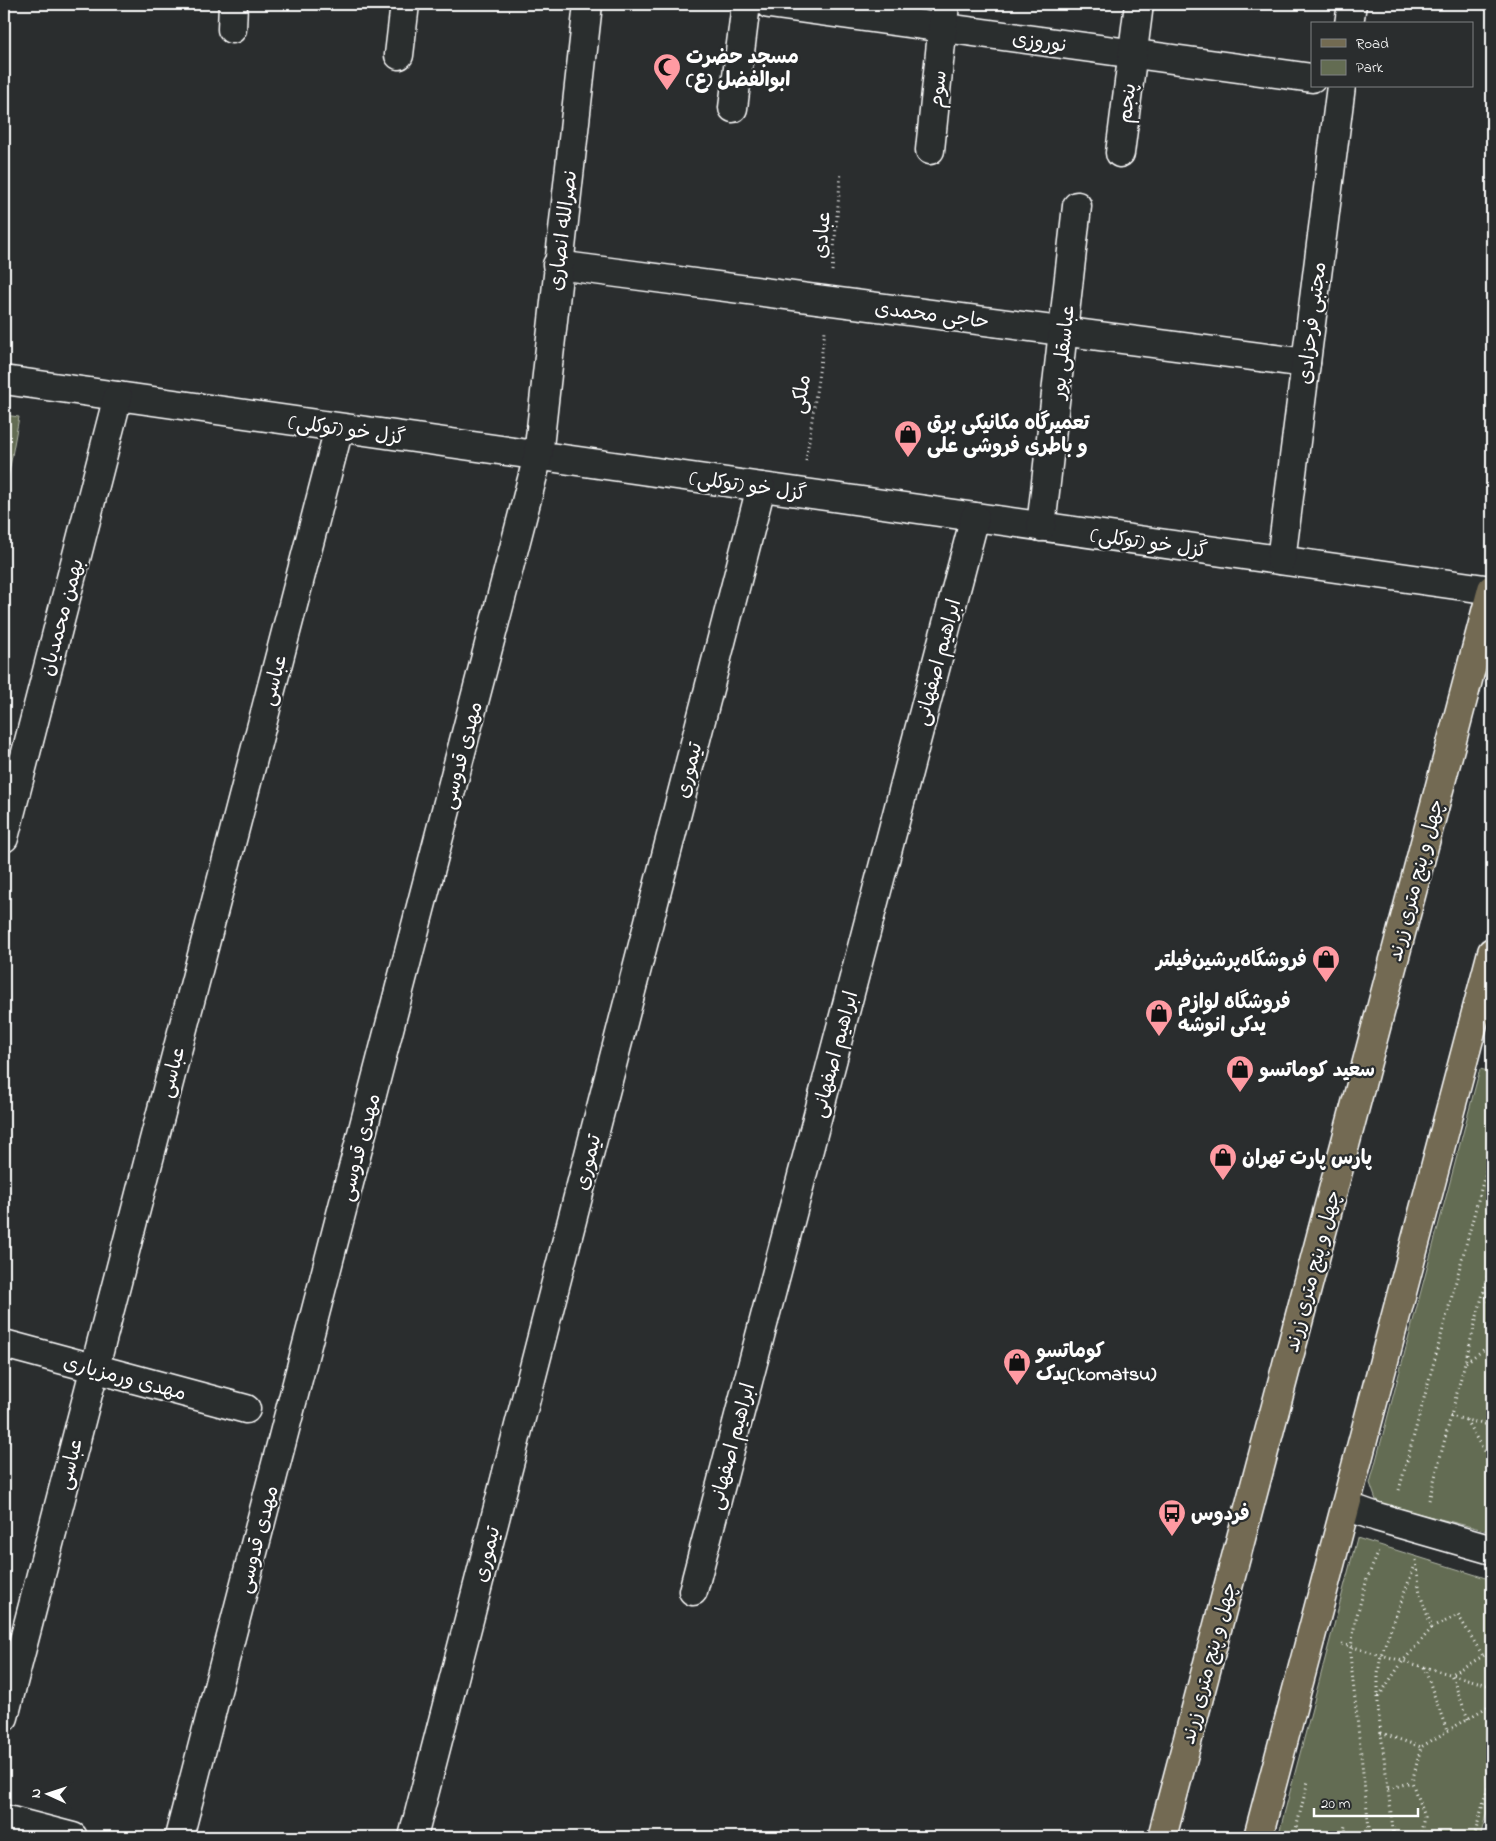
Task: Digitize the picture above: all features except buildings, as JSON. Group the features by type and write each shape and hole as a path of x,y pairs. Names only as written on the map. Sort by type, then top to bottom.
{"main road":[{"name":"چهل و پنج متری زرند","path":"1162,1837 1492,590"},
{"path":"1258,1837 1492,952"}],"street":[{"path":"399,55 406,4"},
{"name":"نصرالله انصاری","path":"538,456 557,265 588,4"},
{"path":"733,108 746,4"},
{"name":"نوروزی","path":"768,4 944,16 1133,54 1311,78"},
{"name":"پنجم","path":"1120,153 1139,4"},
{"path":"1349,22 1352,4"},
{"name":"سوم","path":"930,150 944,16"},
{"name":"مجتبی فرحزادی","path":"1281,560 1341,88"},
{"name":"عباسقلی پور","path":"1041,527 1065,331 1077,206"},
{"name":"حاجی محمدی","path":"557,265 1306,363"},
{"name":"گزل خو (توکلی)","path":"4,380 1492,590"},
{"name":"بهمن محمدیان","path":"4,838 118,396"},
{"name":"عباسی","path":"4,1717 339,428"},
{"name":"مهدی قدوسی","path":"179,1837 538,456"},
{"name":"تیموری","path":"413,1837 761,487"},
{"name":"ابراهیم اصفهانی","path":"693,1591 975,517"},
{"name":"مهدی ورمزیاری","path":"4,1344 246,1409"},
{"path":"1346,1506 1492,1550"},
{"path":"4,1819 73,1837"}],"path":[{"name":"عبادی","path":"830,301 841,172"},
{"name":"ملکی","path":"801,493 830,301"},
{"path":"1394,1837 1378,1698 1381,1655 1416,1563 1450,1416 1492,1259"},
{"path":"1487,1280 1492,1278"},
{"path":"1484,1291 1492,1306"},
{"path":"1465,1362 1492,1344"},
{"path":"1450,1416 1492,1426"},
{"path":"1466,1420 1492,1462"},
{"path":"1416,1563 1420,1594 1432,1628"},
{"path":"1378,1698 1403,1661 1432,1628 1458,1615 1483,1656"},
{"path":"1342,1644 1492,1686"},
{"path":"1451,1674 1492,1651"},
{"path":"1424,1667 1447,1731"},
{"path":"1451,1674 1468,1719"},
{"path":"1420,1837 1424,1817 1412,1782 1421,1747 1492,1704"},
{"path":"1381,1732 1421,1747"},
{"path":"1474,1837 1492,1770"},
{"path":"1388,1789 1412,1782"},
{"path":"1342,1837 1345,1826 1346,1837"}],"green space":[{"path":"4,415 19,417 4,500"},
{"path":"1480,1069 1492,1072 1492,1532 1384,1505 1376,1500 1370,1483"},
{"path":"1357,1538 1492,1580 1492,1793 1480,1837 1278,1837"}],"place":[{"name":"مسجد حضرت ابوالفضل (ع)","path":"667,91"},
{"name":"تعمیرگاه مکانیکی برق و باطری فروشی علی","path":"908,458"},
{"name":"فروشگاه‌پرشین‌فیلتر","path":"1326,983"},
{"name":"فروشگاه لوازم یدکی انوشه","path":"1159,1037"},
{"name":"سعید کوماتسو","path":"1240,1093"},
{"name":"پارس پارت تهران","path":"1223,1181"},
{"name":"کوماتسو یدک(komatsu)","path":"1017,1386"},
{"name":"فردوس","path":"1172,1537"}]}
